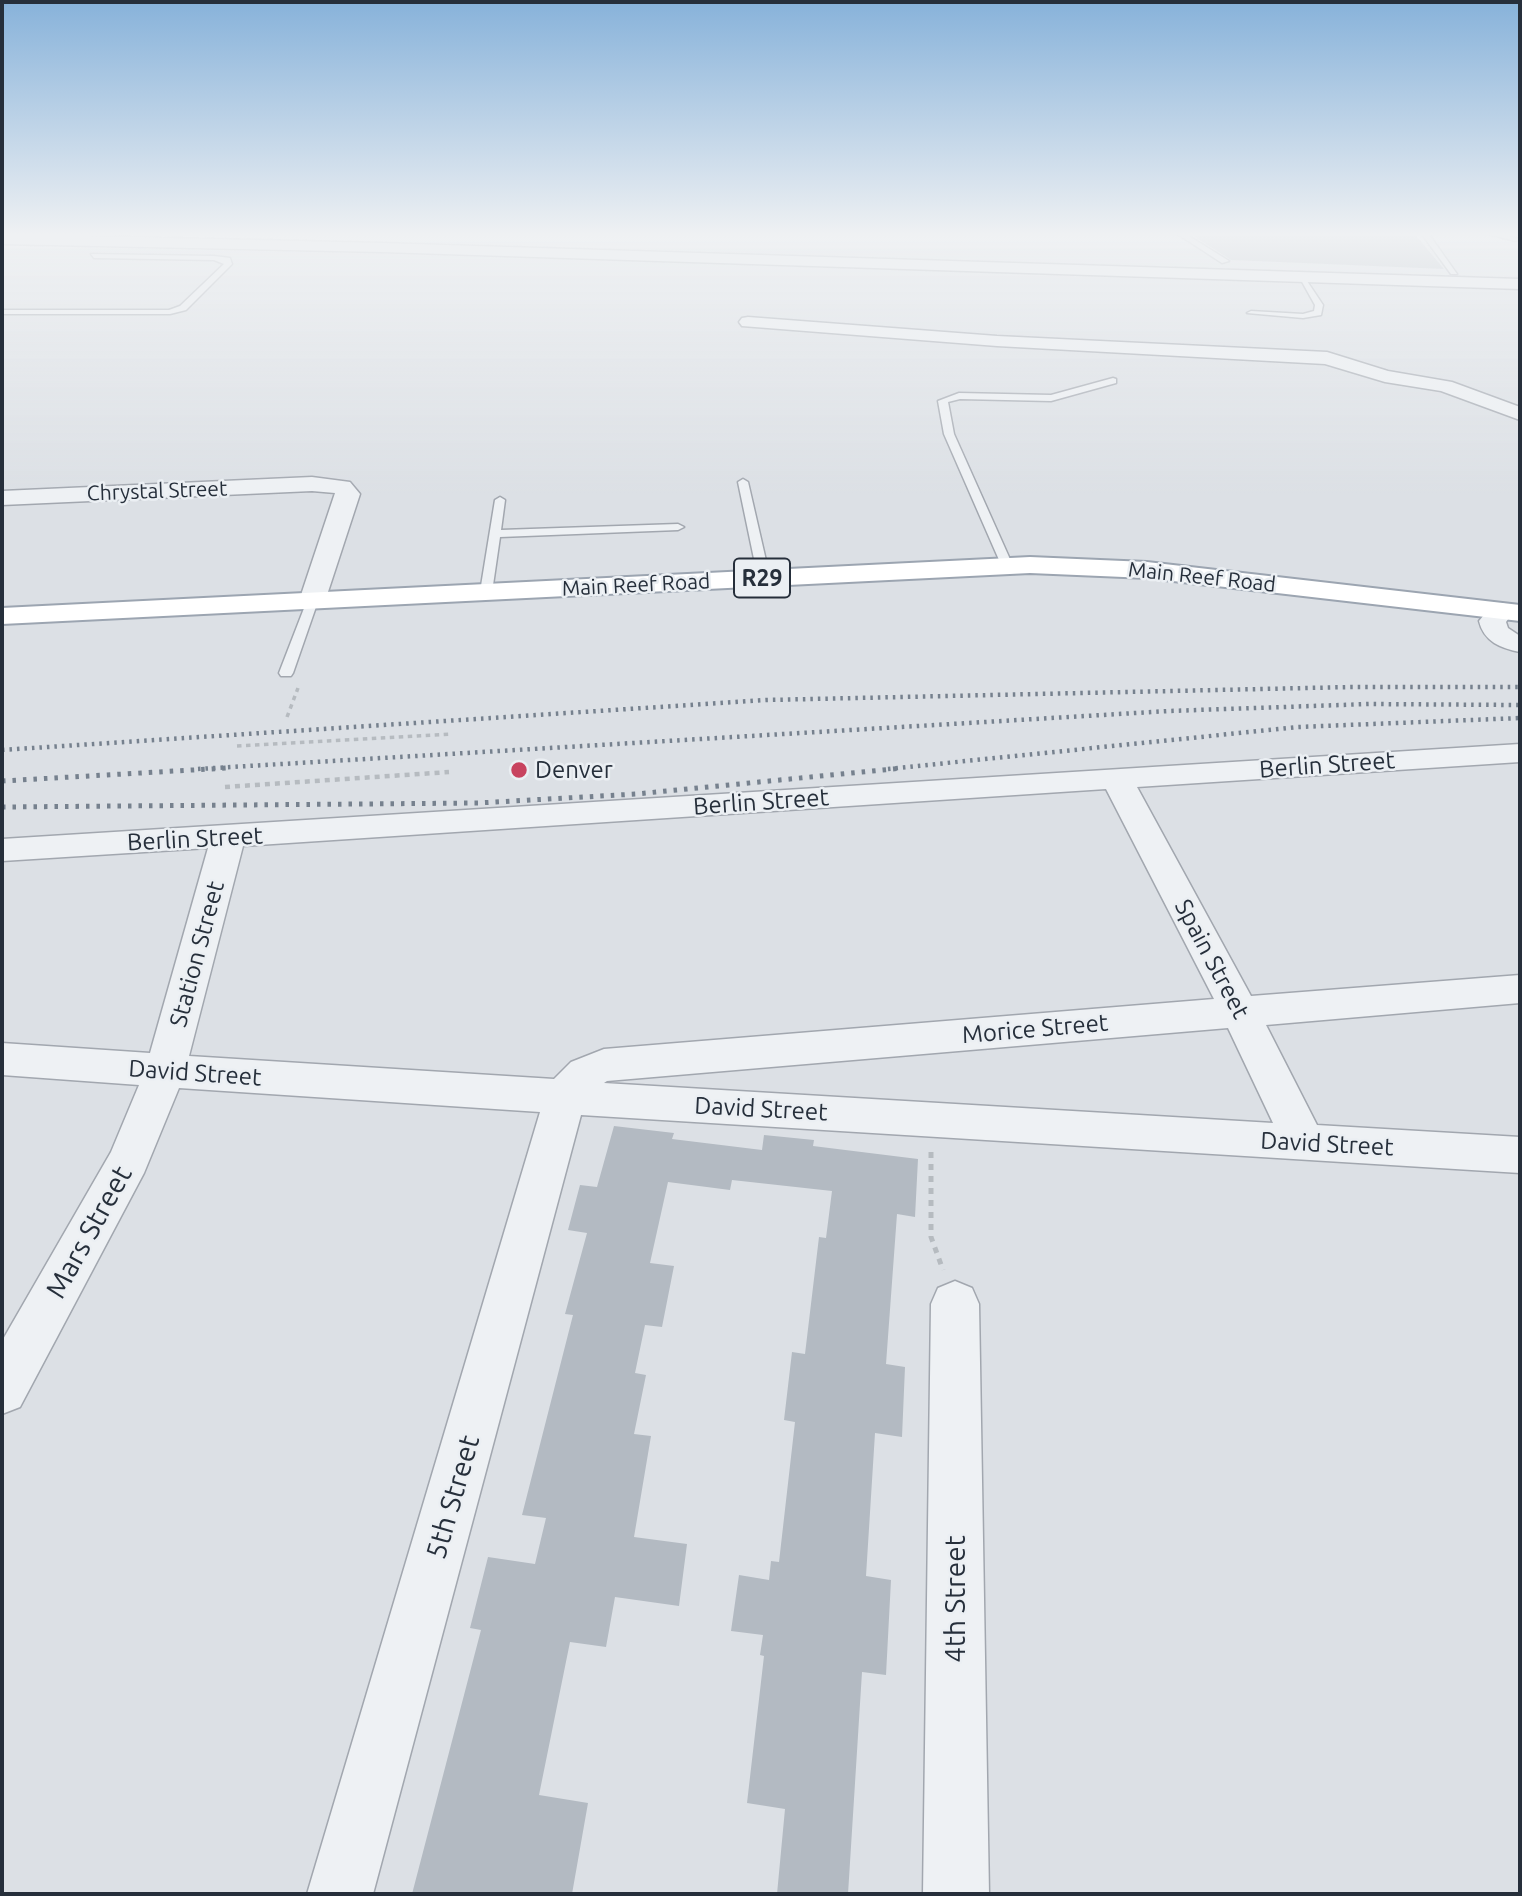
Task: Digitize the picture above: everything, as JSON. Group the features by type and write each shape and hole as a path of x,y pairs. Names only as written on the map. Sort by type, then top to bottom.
{"main road":[{"name":"Main Reef Road","path":"2,616 1007,566 1147,570 1510,612"}],"street":[{"path":"748,323 917,332 1010,342 1328,358 1385,376 1445,386 1520,414"},
{"path":"1445,386 1494,382"},
{"name":"Chrystal Street","path":"2,498 312,484 342,487 349,494 313,601"},
{"path":"1510,612 1492,621 1495,631 1502,638 1520,643"},
{"name":"Berlin Street","path":"2,850 228,838 1520,753"},
{"name":"Spain Street","path":"1116,778 1240,1012 1304,1143"},
{"name":"Station Street","path":"165,1071 228,838"},
{"name":"Morice Street","path":"565,1099 577,1080 604,1065 1520,989"},
{"path":"734,1054 742,1107"},
{"name":"David Street","path":"2,1059 565,1099 742,1107 1520,1155"},
{"name":"Mars Street","path":"2,1389 130,1160 165,1071"},
{"name":"5th Street","path":"340,1894 565,1099"},
{"name":"4th Street","path":"956,1304 956,1894"}],"lane":[{"path":"1007,566 949,434 943,401 959,396 1051,398 1114,382"},
{"path":"743,482 764,578"},
{"path":"486,592 500,500"},
{"path":"495,534 678,527"},
{"path":"286,673 313,601"}],"path":[{"path":"237,746 452,734"},
{"path":"225,787 449,772"},
{"path":"931,1119 931,1237 956,1304"}],"building":[{"path":"614,1126 674,1133 672,1139 762,1150 764,1135 814,1140 813,1146 918,1159 915,1217 897,1214 886,1364 905,1367 902,1437 875,1433 866,1576 891,1580 886,1675 862,1672 848,1894 777,1894 785,1809 747,1803 764,1656 760,1655 763,1635 731,1631 739,1575 769,1580 771,1561 779,1562 795,1422 784,1420 792,1352 805,1354 819,1237 826,1238 832,1191 732,1180 730,1190 668,1182 650,1263 674,1266 662,1327 645,1325 635,1373 646,1375 634,1434 651,1436 634,1537 687,1544 679,1606 615,1597 606,1647 570,1642 539,1795 588,1803 572,1894 412,1894 481,1630 470,1628 488,1557 535,1564 546,1518 522,1515 573,1315 565,1314 587,1233 568,1230 580,1185 597,1187"}],"railway":[{"path":"2,750 766,700 1352,687 1520,687"},
{"path":"198,769 1169,711 1369,704 1520,705"},
{"path":"888,769 1298,727 1520,718"},
{"path":"2,781 227,768"},
{"path":"2,807 478,803 636,794 903,768"}],"place":[{"name":"Denver","path":"519,770"}]}
